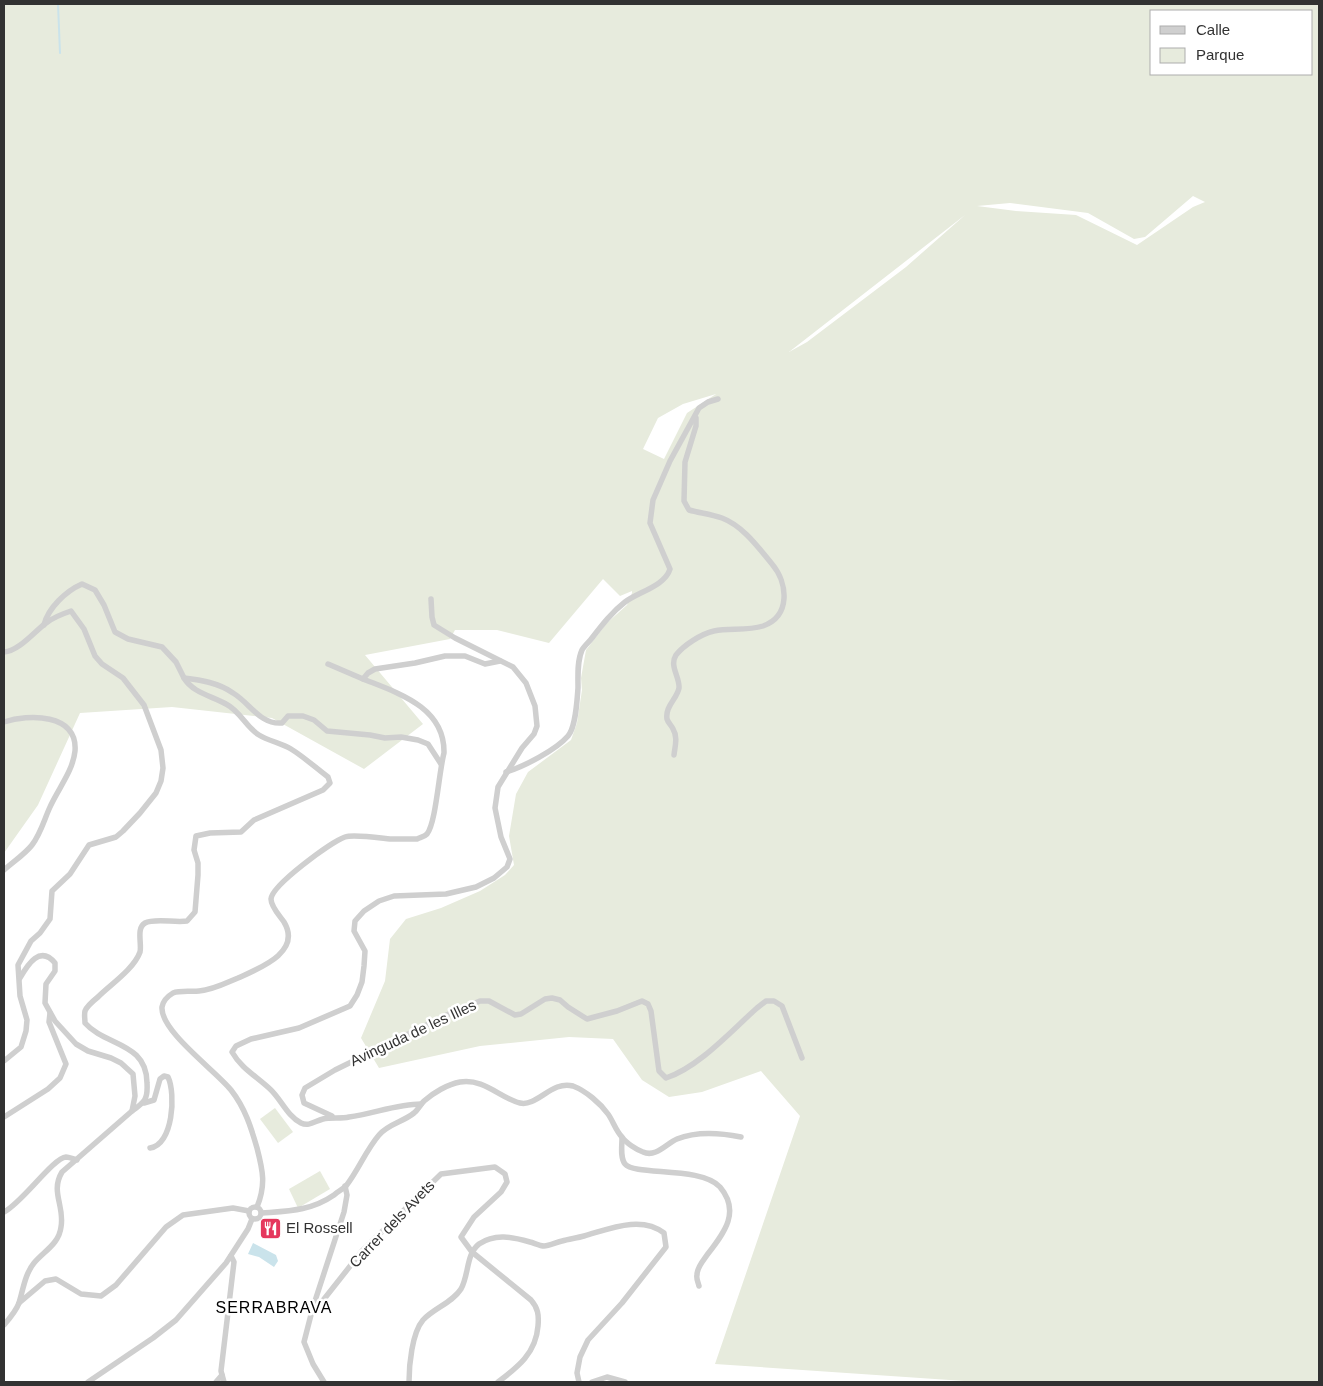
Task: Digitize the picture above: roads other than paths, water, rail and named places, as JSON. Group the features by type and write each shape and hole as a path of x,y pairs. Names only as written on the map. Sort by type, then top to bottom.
{"street":[{"path":"506,772 522,768 569,736 574,722 582,649 604,621 625,602 659,582 668,573 670,569 650,523 652,500 670,461 699,408 708,402 718,399"},
{"path":"674,754 676,738 674,730 667,720 668,709 679,690 673,666 675,656 693,641 713,631 761,626 773,622 780,613 785,600 785,589 774,566 745,534 724,519 689,510 684,501 685,462 696,426 696,416"},
{"path":"44,625 46,615 74,587 82,584 95,590 104,605 115,632 128,639 162,647 176,662 188,684 200,692 227,704 240,715 252,730 261,736 293,750 328,777 330,783 322,790 254,820 241,832 210,833 196,836 194,850 198,863 198,875 195,912 187,921 178,923 152,921 144,923 141,927 140,952 135,960 125,973 89,1006 85,1012 84,1023 91,1030 126,1047 142,1061 147,1074 148,1093 144,1102"},
{"path":"421,1104 410,1104 341,1118 322,1119 314,1123 304,1124 298,1122 272,1090 237,1061 232,1052 236,1046 251,1039 299,1028 350,1006 362,982 365,951 354,931 355,921 364,911 378,901 394,896 446,894 476,887 494,878 507,867 510,859 501,837 495,808 498,787 506,772 534,734 537,726 537,715 526,683 513,667 455,638 434,624 431,599"},
{"path":"4,652 8,652 29,638 57,616 71,610 84,629 95,656 102,664 123,678 144,705 161,750 164,768 156,793 129,825 116,837 89,845 70,874 52,891 50,919 25,950 18,965 18,980 26,1020 26,1031 21,1047 4,1061"},
{"path":"363,679 375,669 415,663 444,656 465,656 485,664 500,661"},
{"path":"257,1208 263,1188 263,1173 249,1121 240,1102 230,1089 209,1066 182,1043 164,1019 162,1008 164,1000 174,992 200,991 215,988 266,965 280,954 287,943 288,931 273,907 271,900 274,891 283,880 346,836 417,839 424,836 428,832 432,821 444,744 431,716 424,708 407,698 328,664"},
{"path":"184,678 209,682 228,690 265,720 274,723 282,722 288,716 303,716 314,720 327,731 418,740 428,744 441,764"},
{"path":"4,722 14,718 32,716 54,720 66,727 72,736 75,750 73,761 50,806 39,834 31,846 4,870"},
{"path":"18,980 30,962 36,958 50,957 55,963 55,971 46,984 45,1004 50,1013 76,1044 88,1052 111,1058 121,1063 133,1074 136,1096 132,1111"},
{"name":"Avinguda de les Illes","path":"341,1118 326,1115 304,1104 302,1095 306,1088 334,1070 480,1001 489,1001 515,1015 521,1014 545,999 552,998 560,1000 574,1012 587,1019 617,1011 642,1001 648,1004 651,1011 658,1071 666,1078 694,1064 757,1008 766,1001 774,1001 782,1006 802,1058"},
{"path":"4,1117 48,1089 60,1078 66,1064 49,1022 50,1013"},
{"path":"4,1325 19,1303 25,1281 34,1264 60,1234 62,1217 56,1190 57,1180 62,1172 132,1111 144,1102 154,1100 160,1079 164,1076 168,1077 172,1105 170,1123 160,1144 156,1148 150,1148"},
{"path":"257,1208 262,1213 288,1212 308,1208 330,1197 345,1186 380,1134 389,1126 413,1113 421,1104 441,1090 461,1082 486,1086 510,1099 523,1103 533,1100 555,1088 564,1085 573,1086 601,1106 622,1138 644,1153 662,1149 683,1137 714,1133 741,1137"},
{"path":"622,1138 623,1158 625,1164 632,1168 667,1171 707,1179 719,1186 729,1199 731,1210 728,1224 700,1264 696,1276 699,1286"},
{"path":"4,1212 30,1190 55,1161 65,1157 77,1160"},
{"name":"Carrer dels Avets","path":"313,1307 317,1308 362,1251 441,1174 495,1167 505,1174 507,1182 501,1192 474,1218 461,1237 472,1252"},
{"path":"324,1382 313,1364 304,1342 313,1307 344,1212 347,1195 345,1186"},
{"path":"19,1303 45,1281 56,1279 81,1294 100,1296 116,1285 166,1227 183,1215 232,1208 249,1211 254,1207 257,1208"},
{"path":"249,1211 249,1216 252,1219"},
{"path":"252,1219 260,1218 262,1213"},
{"path":"88,1382 176,1320 203,1291 231,1256 252,1219"},
{"path":"409,1382 412,1353 419,1328 424,1320 449,1302 459,1291 466,1280 472,1252 477,1246 494,1237 508,1236 545,1246 622,1226 648,1225 657,1227 664,1233 666,1247 661,1256 622,1303 588,1340 580,1357 577,1373 580,1382"},
{"path":"472,1252 521,1291 538,1308 537,1334 532,1349 526,1358 498,1382"},
{"path":"224,1382 221,1372 234,1262 231,1256"},
{"path":"216,1382 222,1375"},
{"path":"592,1382 607,1377 625,1382"}],"water":[{"path":"253,1243 276,1255 278,1261 274,1267 259,1257 248,1254"}],"waterway":[{"path":"58,4 60,53"}],"place":[{"name":"El Rossell","path":"270,1228"}],"district":[{"name":"SERRABRAVA","path":"274,1307"}]}
